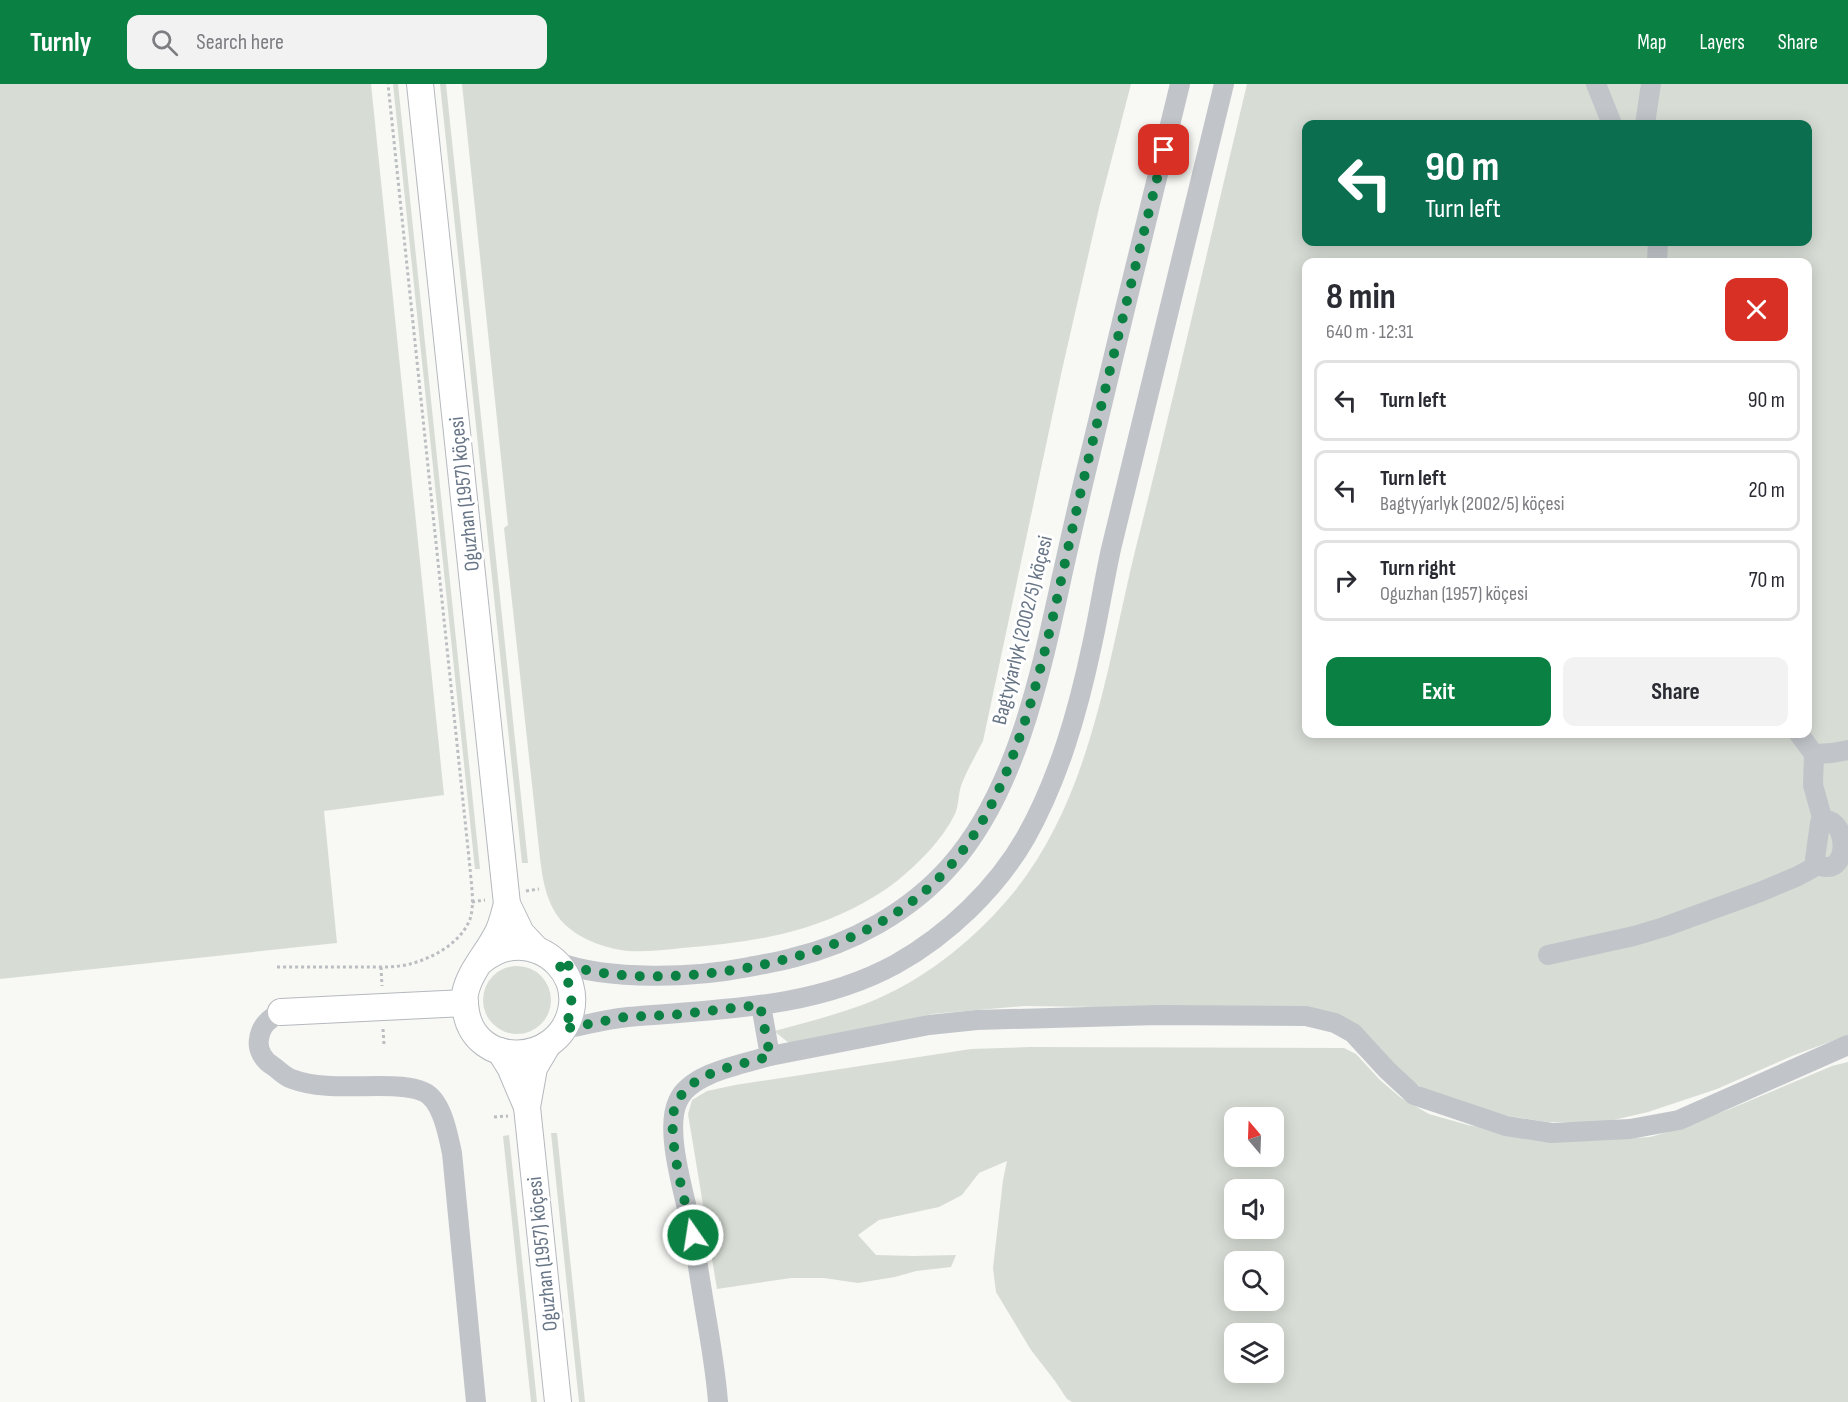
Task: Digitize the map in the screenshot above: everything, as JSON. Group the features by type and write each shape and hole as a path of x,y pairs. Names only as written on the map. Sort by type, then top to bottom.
{"main road":[{"name":"Oguzhan (1957) köçesi","path":"420,84 507,904 520,933 547,956 569,983 572,994 569,1018 534,1068 527,1107 558,1402"},
{"name":"Oguzhan (1957) köçesi","path":"507,904 499,932 473,972 465,994 465,1003 467,1018 473,1029 485,1042 500,1051 510,1067 527,1107"},
{"path":"480,962 507,948 525,947 547,956"},
{"path":"281,1012 465,1003"},
{"path":"500,1051 524,1054 536,1051 555,1037"}],"street":[{"name":"Bagtyýarlyk (2002/5) köçesi","path":"547,956 579,969 605,973 663,975 729,971 793,958 835,945 882,923 938,879 969,842 995,800 1006,775 1043,660 1098,420 1180,84"},
{"path":"555,1037 625,1017 673,1015 760,1005 805,997 843,986 894,965 920,949 960,916 999,876 1025,838 1036,816 1067,740 1092,648 1110,552 1224,84"},
{"path":"1596,84 1610,120"},
{"path":"1646,120 1651,84"},
{"path":"1802,738 1814,754 1813,785 1823,821"},
{"path":"1814,754 1848,750"},
{"path":"1823,821 1832,821 1838,825 1846,840 1847,857 1836,867 1821,867 1815,860 1820,823 1823,821"},
{"path":"1548,955 1664,927 1760,892 1818,865"},
{"path":"760,1005 770,1056"},
{"path":"281,1012 268,1019 262,1027 258,1042 261,1054 269,1064 291,1079 320,1085 396,1086 425,1092 435,1103 447,1126 452,1153 476,1402"},
{"path":"718,1402 711,1340 693,1235 679,1171 673,1115 678,1099 692,1084 716,1072 770,1056 929,1026 977,1020 1158,1015 1306,1016 1335,1023 1353,1033 1414,1095 1506,1126 1552,1134 1630,1129 1679,1120 1848,1046"}],"path":[{"path":"277,967 408,965 424,960 453,942 470,919 472,907 471,868 388,84"}],"shaded area":[{"path":"0,84 371,84 444,795 324,811 337,943 0,979"},
{"path":"393,84 398,84 480,869 475,869"},
{"path":"440,84 446,84 528,863 522,863"},
{"path":"462,84 1131,84 1099,208 1062,370 983,741 961,786 954,816 936,843 897,881 876,896 840,914 804,928 759,939 655,951 635,951 605,946 582,937 562,921 551,905 540,858 504,528 508,525"},
{"path":"1247,84 1848,84 1848,1035 1792,1056 1717,1089 1648,1112 1605,1122 1548,1122 1508,1116 1462,1104 1427,1091 1408,1078 1356,1026 1172,1008 1024,1006 932,1014 874,1029 789,1043 774,1031 839,1013 877,999 916,979 951,954 984,925 1014,892 1040,854 1062,813 1093,727"},
{"path":"517,966 530,969 541,976 548,987 551,1000 548,1013 541,1024 530,1031 517,1034 504,1031 493,1024 486,1013 483,1000 486,987 493,976 504,969"},
{"path":"1030,1047 1344,1048 1356,1054 1380,1080 1401,1098 1429,1114 1468,1125 1547,1139 1586,1141 1650,1137 1678,1129 1832,1066 1848,1062 1848,1402 1072,1402 1067,1399 1031,1350 996,1292 993,1268 1007,1161 979,1173 962,1195 939,1207 879,1220 858,1235 876,1255 956,1255 951,1267 916,1271 858,1283 824,1278 791,1278 717,1289 688,1114 692,1100 707,1091 971,1049"},
{"path":"551,1133 557,1133 585,1402 579,1402"},
{"path":"509,1135 537,1402 531,1402 503,1136"}],"route":[{"path":"693,1235 679,1171 673,1115 678,1099 692,1084 716,1072 770,1056 760,1005 673,1015 625,1017 564,1029 572,1006 572,994 564,972 557,962 579,969 605,973 663,975 729,971 793,958 835,945 882,923 938,879 964,849 995,800 1006,775 1043,660 1068,546 1164,150"}]}
